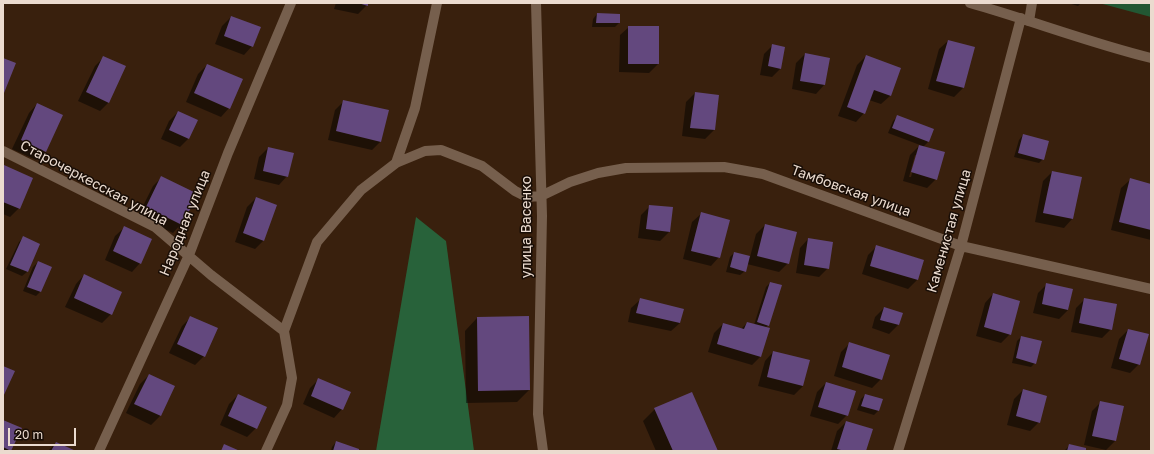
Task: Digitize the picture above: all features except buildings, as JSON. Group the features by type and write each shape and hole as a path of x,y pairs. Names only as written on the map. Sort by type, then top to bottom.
{"street":[{"name":"Народная улица","path":"99,451 189,255 228,153 291,3"},
{"path":"396,163 415,108 437,3"},
{"name":"улица Васенко","path":"536,3 542,216 538,414 543,451"},
{"path":"970,3 1151,58"},
{"name":"Каменистая улица","path":"898,451 961,246 1025,19 1032,3"},
{"path":"266,451 287,405 292,378 284,331 317,242 361,190 396,163 425,151 441,150 482,166 515,191 527,197 541,196"},
{"name":"Старочеркесская улица","path":"3,151 155,227 211,275 284,331"},
{"name":"Тамбовская улица","path":"541,196 570,182 598,173 626,168 724,167 763,174 961,246 1151,289"}],"green space":[{"path":"1099,3 1151,3 1151,17"},
{"path":"416,217 446,241 474,451 376,451"}]}
